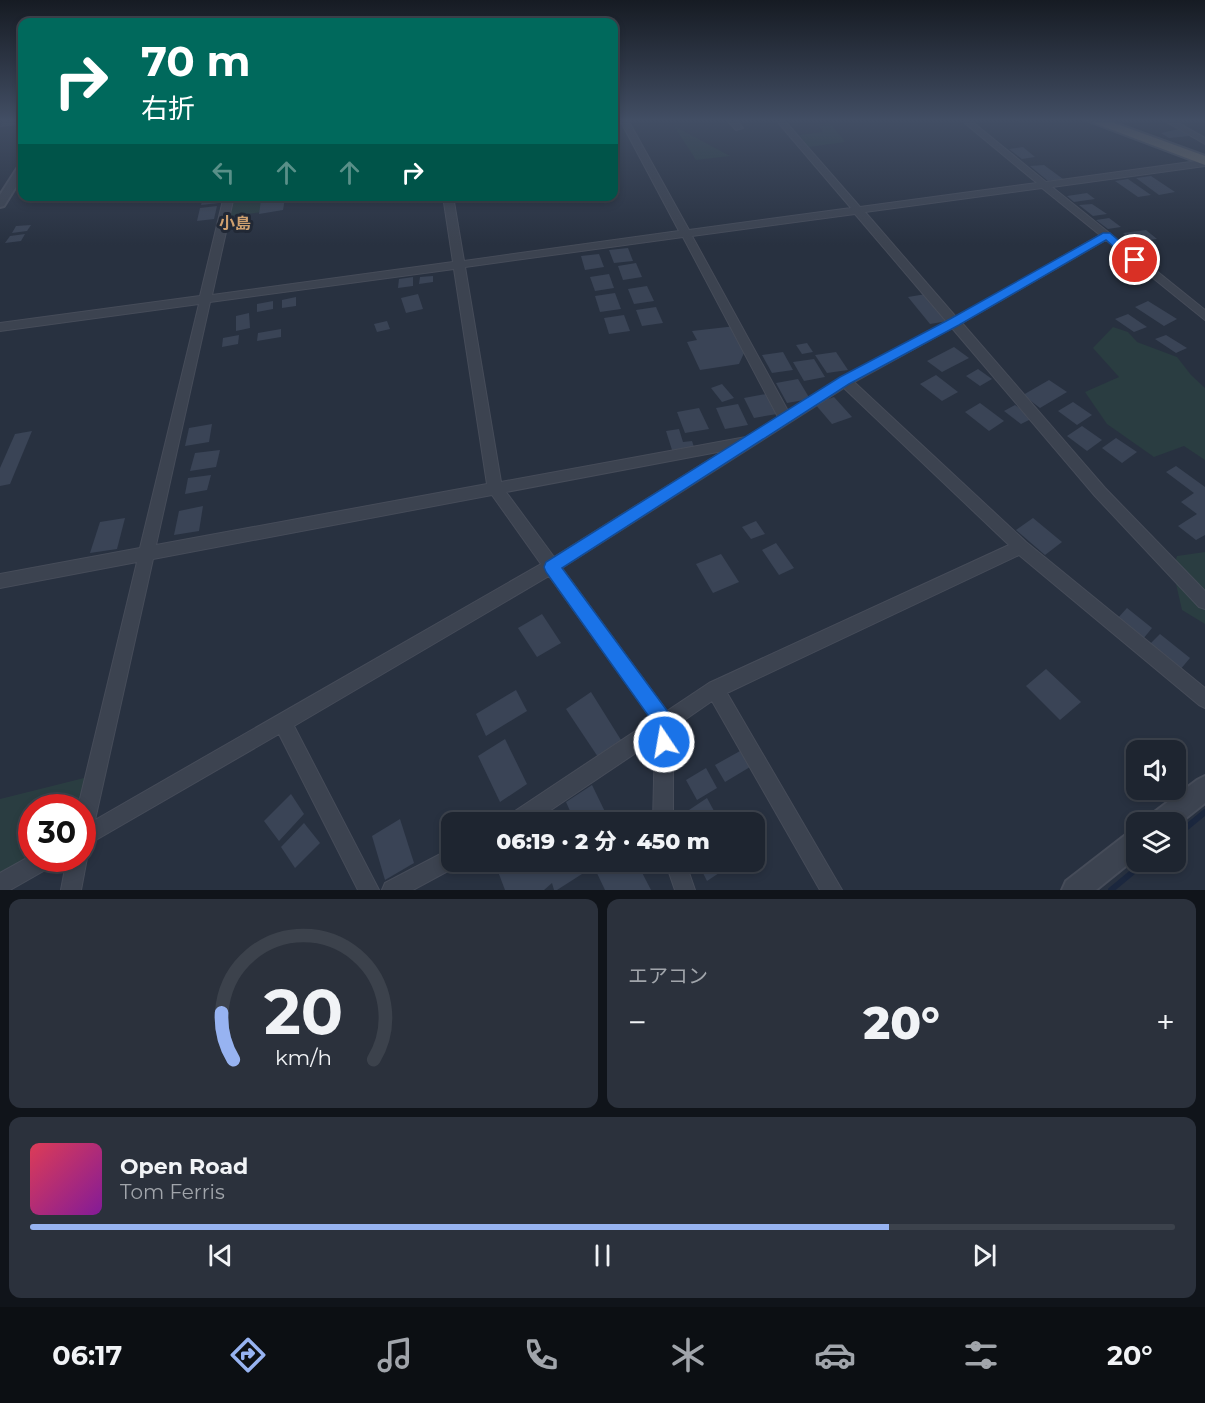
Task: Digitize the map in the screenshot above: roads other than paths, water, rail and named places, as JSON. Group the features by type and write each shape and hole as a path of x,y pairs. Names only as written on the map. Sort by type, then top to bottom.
{"street":[{"path":"647,162 785,417"},
{"path":"816,162 1100,492 1205,602"},
{"path":"1017,162 1205,316"},
{"path":"0,327 1205,162"},
{"path":"0,204 18,180"},
{"path":"91,794 228,201"},
{"path":"449,201 495,488 664,722 663,812"},
{"path":"96,830 552,567 845,381 1107,235"},
{"path":"1189,304 1205,302"},
{"path":"845,381 1021,547 1205,699"},
{"path":"0,581 753,441"},
{"path":"531,812 715,689 1021,547"},
{"path":"715,689 832,890"},
{"path":"283,724 369,890"},
{"path":"1176,812 1202,794"},
{"path":"1075,890 1126,851"},
{"path":"392,890 441,864"},
{"path":"0,884 22,872"},
{"path":"71,890 74,872"},
{"path":"679,872 685,890"}],"waterway":[{"path":"1186,828 1205,812"},
{"path":"1111,890 1133,872"}],"district":[{"name":"小島","path":"235,223"}]}
